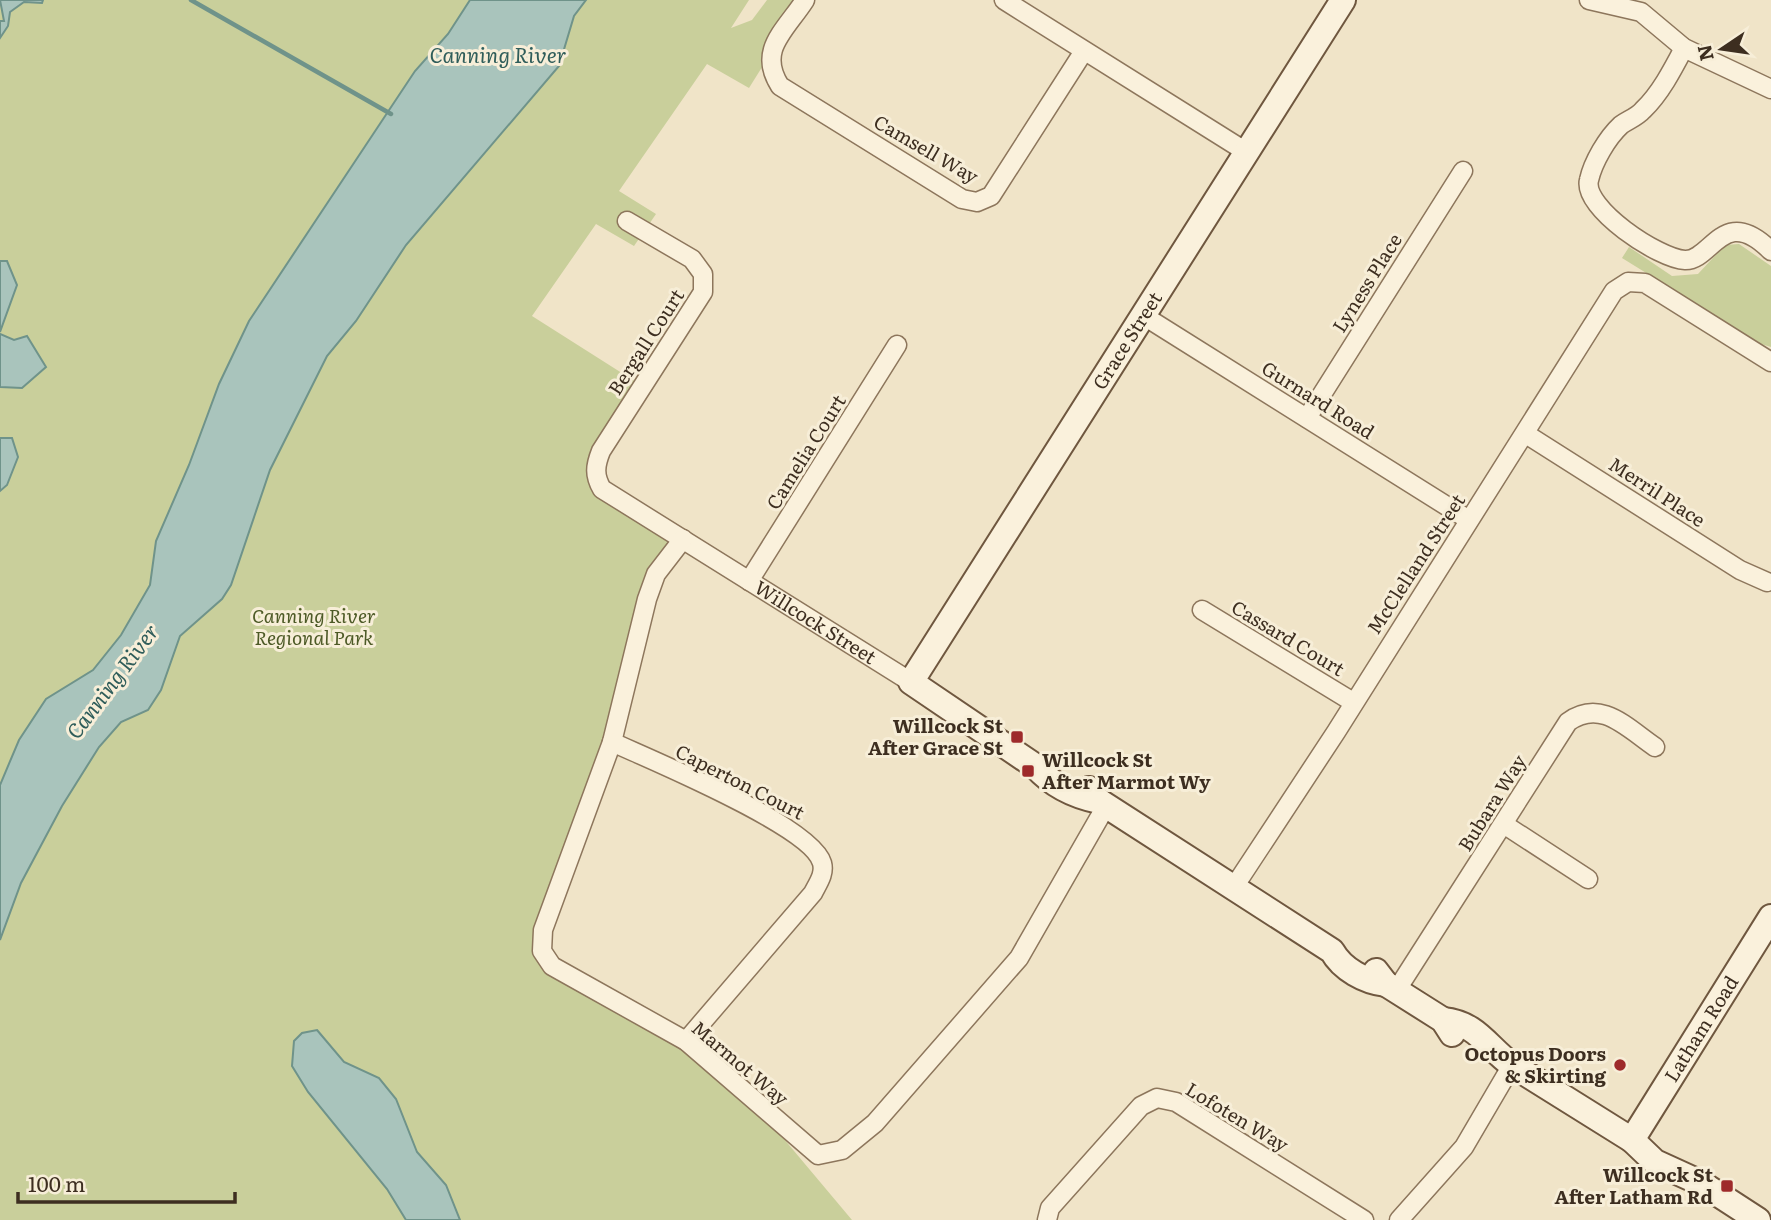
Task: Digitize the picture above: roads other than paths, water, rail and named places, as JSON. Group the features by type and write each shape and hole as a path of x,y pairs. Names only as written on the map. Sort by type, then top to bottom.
{"street":[{"name":"Camsell Way","path":"805,0 771,51 769,69 780,86 962,199 977,202 991,196 1084,51"},
{"path":"1004,0 1248,153"},
{"name":"Grace Street","path":"911,682 1343,0"},
{"path":"1589,0 1641,12 1684,48 1771,89"},
{"path":"1684,48 1647,105 1621,126 1609,140 1589,181 1588,194 1596,206 1646,245 1674,260 1690,260 1704,253 1712,242 1725,233 1743,234 1771,251"},
{"name":"Lyness Place","path":"1307,418 1463,171"},
{"name":"Bergall Court","path":"596,478 596,465 601,452 703,292 703,274 692,259 627,221"},
{"name":"McClelland Street","path":"1234,887 1526,434 1614,291 1628,282 1645,282 1771,362"},
{"name":"Gurnard Road","path":"1144,316 1469,520"},
{"name":"Camelia Court","path":"749,581 897,345"},
{"name":"Merril Place","path":"1526,434 1740,570 1767,582"},
{"name":"Willcock Street","path":"596,478 602,489 911,682 1035,766 1045,777 1080,797 1102,803 1332,951 1338,962 1371,982 1391,987 1443,1020 1450,1033 1482,1052 1503,1059 1637,1145 1655,1162 1701,1183 1758,1220"},
{"name":"Marmot Way","path":"683,540 656,574 647,599 612,742 543,930 542,951 552,966 685,1041 810,1150 818,1155 842,1150 875,1123 1019,958 1102,803"},
{"name":"Cassard Court","path":"1202,610 1353,702"},
{"name":"Bubara Way","path":"1391,987 1505,825 1568,722 1588,711 1600,712 1655,747"},
{"name":"Caperton Court","path":"612,742 712,788 801,837 817,852 823,864 821,878 813,893 685,1041"},
{"path":"1505,825 1588,879"},
{"name":"Latham Road","path":"1637,1145 1771,917"},
{"path":"1399,1220 1464,1147 1503,1059"},
{"name":"Lofoten Way","path":"1047,1220 1050,1208 1141,1106 1157,1098 1176,1102 1364,1220"}],"water":[{"path":"0,0 43,0 42,3 24,2 10,12 8,26 0,38 0,21 4,21"},
{"name":"Canning River","path":"470,0 586,0 574,16 559,66 406,245 356,321 327,356 270,470 231,585 222,599 180,636 161,690 148,710 121,722 99,747 62,806 21,883 0,940 0,785 19,740 46,699 93,670 121,635 150,585 156,541 189,465 219,384 249,321 415,71 448,34"},
{"path":"0,261 7,261 17,285 0,332"},
{"path":"0,334 14,340 27,336 46,367 22,388 0,387"},
{"path":"0,438 12,438 18,457 7,485 0,491"},
{"path":"317,1030 344,1062 379,1078 396,1099 417,1152 446,1185 460,1220 406,1220 387,1189 308,1092 292,1066 294,1041 302,1033"}],"waterway":[{"path":"191,0 391,114"}],"place":[{"name":"Willcock St After Grace St","path":"1017,737"},
{"name":"Willcock St After Marmot Wy","path":"1028,771"},
{"name":"Octopus Doors & Skirting","path":"1620,1065"},
{"name":"Willcock St After Latham Rd","path":"1727,1186"}],"park label":[{"name":"Canning River Regional Park","path":"314,627"}]}
